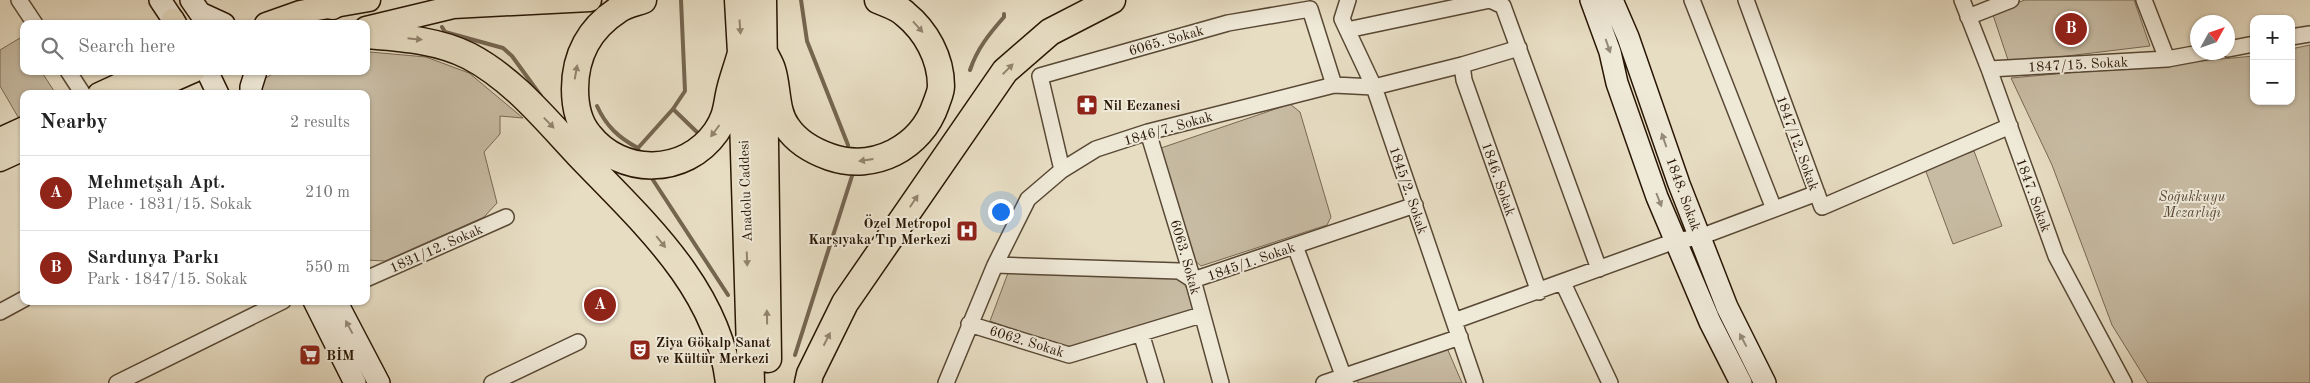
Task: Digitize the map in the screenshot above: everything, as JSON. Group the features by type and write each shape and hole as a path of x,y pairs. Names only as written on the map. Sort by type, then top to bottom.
{"highway":[{"path":"643,0 619,9 597,28 581,49 575,78 575,109 588,134 609,155 649,167 671,164 695,153 715,134 726,115 730,87 752,53 772,69 779,106 786,126 798,140 817,152 845,162 887,156 899,151 918,136 932,116 941,88 939,67 931,44 920,29 904,12 878,0"},
{"name":"Anadolu Caddesi","path":"738,0 752,53 768,383"},
{"name":"Anadolu Caddesi","path":"750,383 752,53 763,0"},
{"path":"808,383 810,374 845,303 1004,71 1050,32 1112,0"},
{"path":"370,35 422,40 468,56 509,82 650,229 680,264 707,311 726,359 728,383"}],"main road":[{"path":"160,0 173,20"},
{"path":"192,0 200,13 215,20"},
{"path":"277,20 337,3 369,0"},
{"path":"370,27 453,7 590,0"},
{"name":"1848. Sokak","path":"1591,0 1610,52 1617,82 1675,241 1718,339 1741,383"},
{"name":"1848. Sokak","path":"1612,0 1628,37 1679,184 1734,324 1765,383"},
{"path":"107,90 141,75"},
{"path":"151,90 185,75"},
{"path":"209,75 216,90"},
{"path":"251,90 255,75"},
{"path":"0,139 20,130"},
{"path":"0,160 20,151"},
{"path":"316,305 355,383"},
{"path":"338,305 379,383"}],"street":[{"path":"19,0 32,20"},
{"name":"1845/2. Sokak","path":"1348,0 1342,19 1374,87 1475,383"},
{"path":"1347,30 1490,0 1503,6 1599,269"},
{"path":"1692,0 1774,209"},
{"name":"1847/12. Sokak","path":"1746,0 1822,207 2010,126"},
{"name":"1847. Sokak","path":"1962,0 2010,126 2056,256 2124,382"},
{"path":"1968,18 2011,0"},
{"path":"2144,0 2167,59"},
{"name":"6065. Sokak","path":"1062,170 1040,76 1228,23 1307,4 1334,84"},
{"path":"2295,36 2310,34"},
{"path":"2235,47 2250,45"},
{"name":"1846/7. Sokak","path":"946,383 995,265 1028,199 1062,170 1096,149 1148,132 1334,84 1374,87 1462,65 1518,48"},
{"name":"1847/15. Sokak","path":"1989,69 2167,59 2190,55"},
{"name":"1846. Sokak","path":"1462,65 1464,80 1539,292"},
{"path":"71,75 80,90"},
{"name":"6063. Sokak","path":"1148,132 1194,280 1201,315 1221,383"},
{"path":"1454,321 1539,292 1675,241 1700,237 1817,193"},
{"name":"1845/1. Sokak","path":"995,265 1179,271 1194,280 1415,205"},
{"name":"1831/12. Sokak","path":"370,277 506,217"},
{"path":"1295,246 1344,380"},
{"path":"1563,283 1610,383"},
{"path":"0,312 20,301"},
{"path":"117,383 275,305"},
{"name":"6062. Sokak","path":"969,324 1068,355 1201,315"},
{"path":"1142,333 1156,383"},
{"path":"1324,383 1344,380 1460,337"},
{"path":"499,382 578,342"}],"green space":[{"path":"2025,0 2134,0 2150,46 2009,63 1992,12"},
{"path":"20,38 20,75 44,75 53,90 20,90 20,120 0,86 0,50"},
{"name":"Soğukkuyu Mezarlığı","path":"2310,45 2310,383 2148,383 2112,325 2052,165 2011,78 2210,60 2235,60 2235,58 2250,56 2250,105 2295,105 2295,48"},
{"path":"370,52 426,57 469,73 523,118 500,116 500,134 484,152 497,203 484,217 385,261 370,260 370,90 259,90 261,81 271,75 370,75"},
{"path":"1290,104 1300,112 1331,217 1327,225 1201,266 1193,259 1161,148"},
{"path":"1974,151 2002,226 1953,244 1925,169"},
{"path":"1008,273 1181,278 1199,311 1070,349 990,321"},
{"path":"1447,348 1462,383 1358,383 1357,379"}],"waterway":[{"path":"639,153 638,148 673,109 685,91 681,0"},
{"path":"801,0 807,41 848,145"},
{"path":"970,70 980,48 1004,17 1004,14"},
{"path":"442,27 445,32 503,48 512,56 541,96"},
{"path":"597,106 614,131 638,148"},
{"path":"673,109 700,135"},
{"path":"795,355 852,176"},
{"path":"653,180 728,295"}],"place":[{"name":"Sardunya Parkı","path":"2071,29"},
{"name":"Nil Eczanesi","path":"1087,105"},
{"name":"Özel Metropol Karşıyaka Tıp Merkezi","path":"967,231"},
{"name":"Mehmetşah Apt.","path":"600,305"},
{"name":"Ziya Gökalp Sanat ve Kültür Merkezi","path":"640,350"},
{"name":"BİM","path":"310,355"}]}
